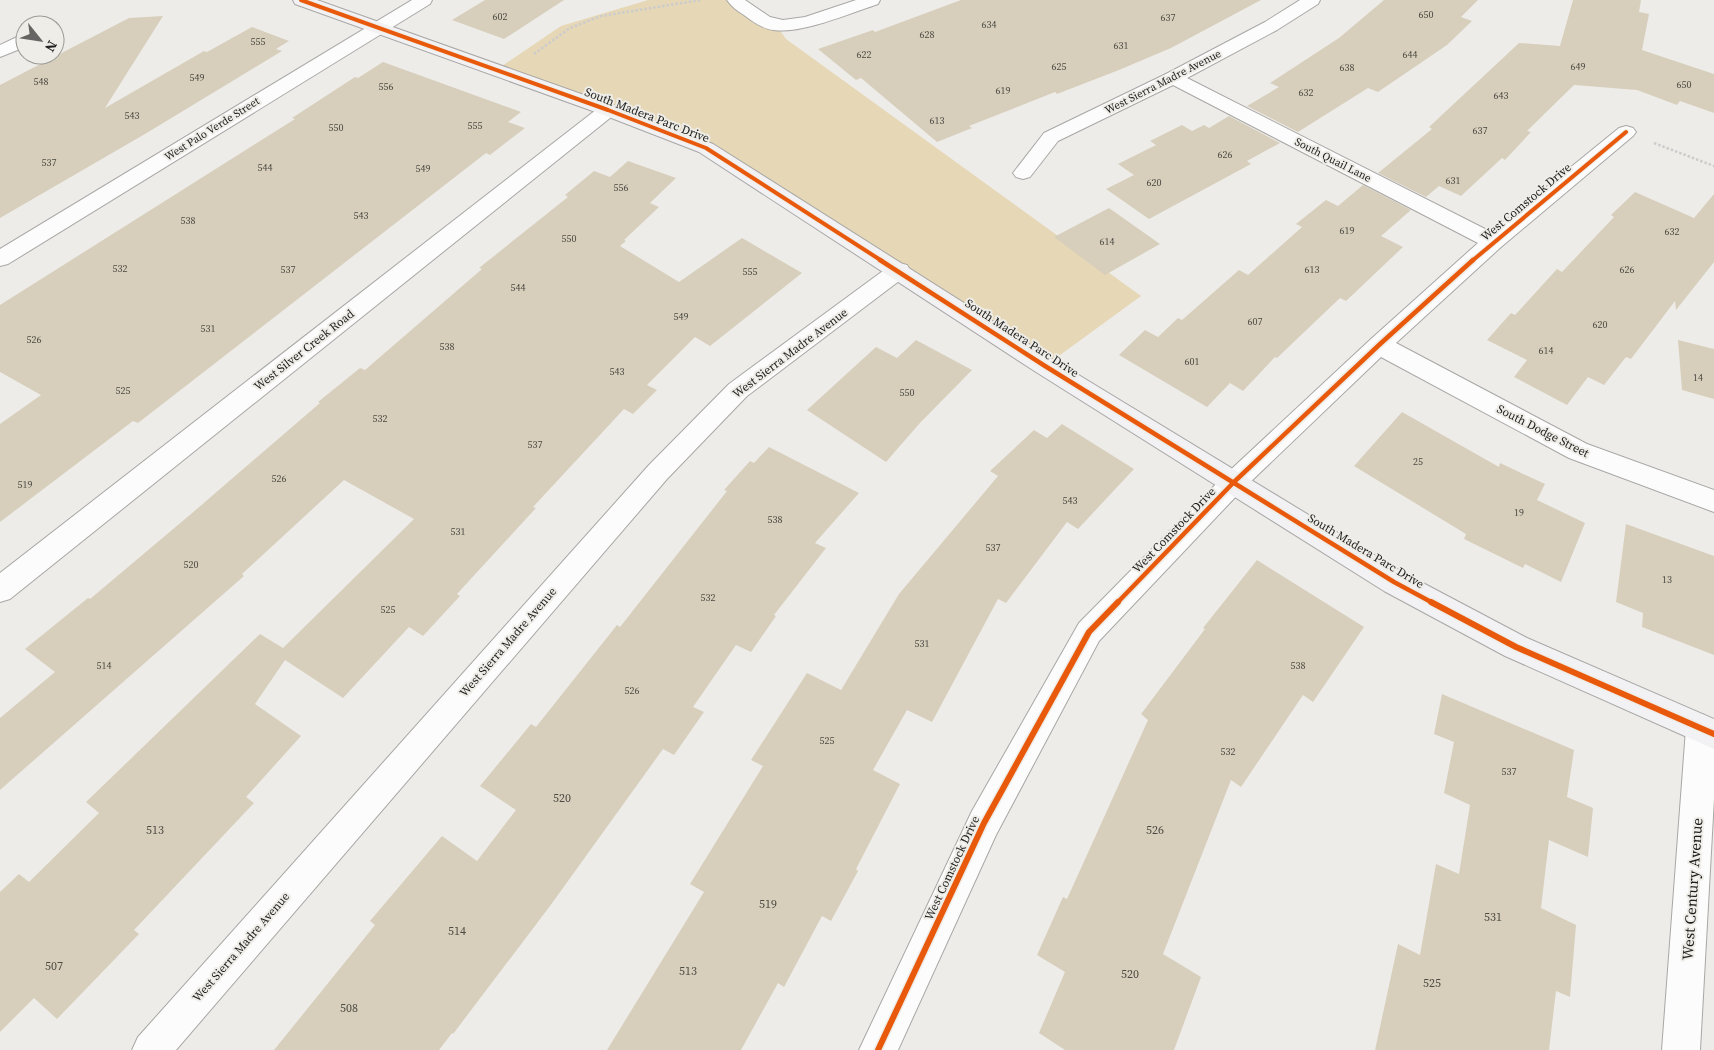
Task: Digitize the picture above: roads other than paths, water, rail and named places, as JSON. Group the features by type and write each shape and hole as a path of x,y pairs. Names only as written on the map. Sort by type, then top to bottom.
{"street":[{"name":"South Madera Parc Drive","path":"301,0 608,110 706,148 900,270 1045,366 1394,582 1516,647 1708,731"},
{"name":"West Palo Verde Street","path":"0,259 424,0"},
{"path":"735,0 747,11 776,25 812,21 872,0"},
{"name":"West Sierra Madre Avenue","path":"1024,172 1051,137 1173,78 1271,26 1312,0"},
{"path":"0,31 23,40 0,52"},
{"name":"South Quail Lane","path":"1173,78 1493,242"},
{"name":"West Silver Creek Road","path":"0,590 608,110"},
{"name":"West Comstock Drive","path":"878,1050 984,823 1089,632 1234,482 1379,346 1493,242 1626,132"},
{"name":"West Sierra Madre Avenue","path":"151,1050 658,472 738,390 900,270"},
{"name":"South Dodge Street","path":"1379,346 1578,451 1714,501"},
{"name":"West Century Avenue","path":"1681,1050 1708,731"}]}
